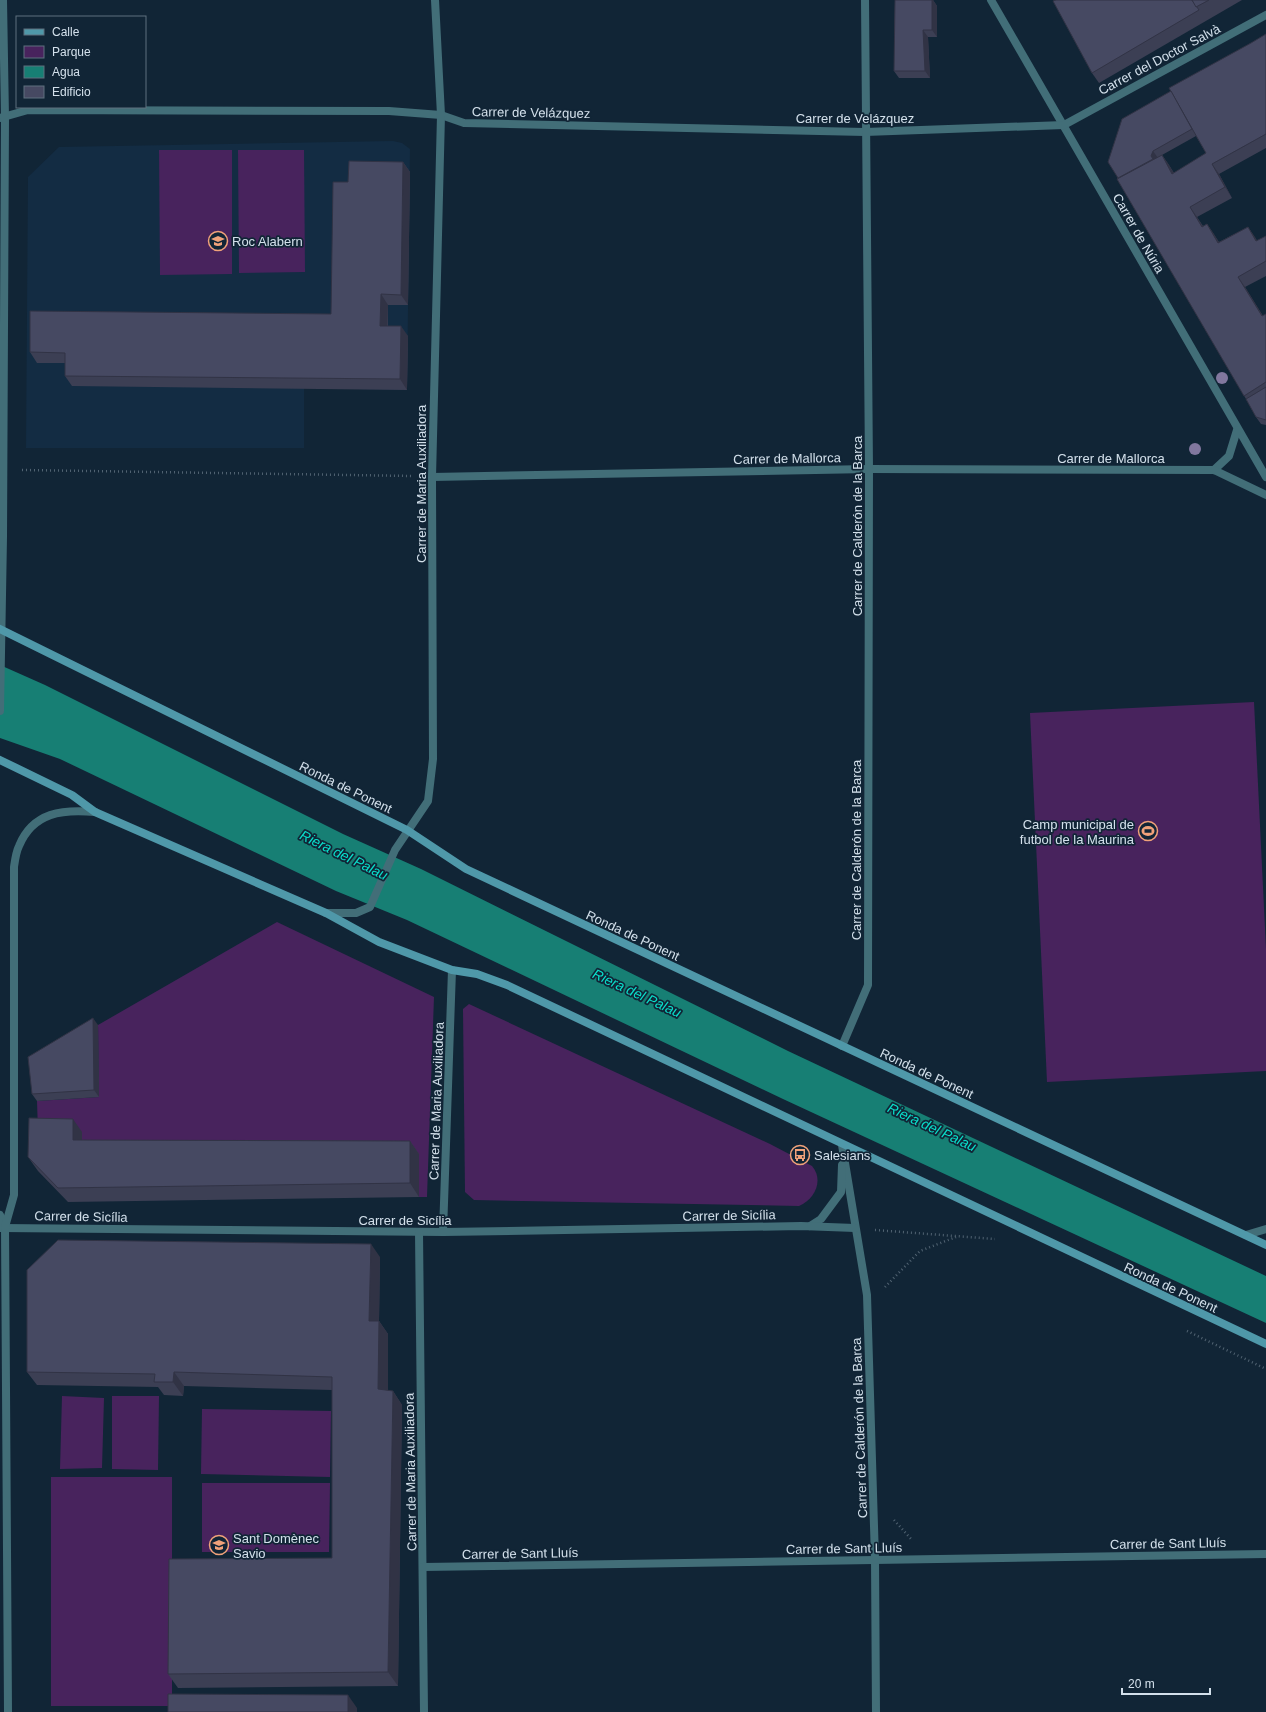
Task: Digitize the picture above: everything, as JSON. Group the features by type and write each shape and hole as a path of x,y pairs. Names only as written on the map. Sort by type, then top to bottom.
{"main road":[{"name":"Ronda de Ponent","path":"1,630 407,830 466,869 1266,1245"},
{"name":"Ronda de Ponent","path":"0,760 72,795 95,812 326,912 379,942 452,970 477,974 507,985 842,1145 1266,1344"}],"street":[{"path":"0,711 3,470 3,0"},
{"name":"Carrer de Maria Auxiliadora","path":"326,912 356,913 370,907 395,850 407,830 428,801 433,759 432,477 441,115 438,89 435,0"},
{"name":"Carrer de Calderón de la Barca","path":"842,1046 868,985 869,469 865,0"},
{"name":"Carrer de Núria","path":"991,0 1064,124 1237,430 1266,477"},
{"name":"Carrer del Doctor Salvà","path":"1064,124 1266,15"},
{"name":"Carrer de Velázquez","path":"2,118 28,110 389,111 441,115 464,123 865,132 1064,124"},
{"path":"1214,470 1229,456 1237,430"},
{"name":"Carrer de Mallorca","path":"432,477 869,469 1214,470 1266,495"},
{"path":"2,1228 14,1195 14,867 19,846 33,824 46,816 74,810 95,812"},
{"name":"Carrer de Maria Auxiliadora","path":"443,1232 452,970"},
{"path":"810,1226 821,1219 841,1192 842,1145"},
{"name":"Carrer de Calderón de la Barca","path":"842,1145 867,1294 875,1559 876,1712"},
{"path":"0,1214 2,1228 8,1712"},
{"name":"Carrer de Sicília","path":"2,1228 419,1232 810,1226 855,1228"},
{"path":"1246,1235 1266,1229"},
{"name":"Carrer de Maria Auxiliadora","path":"419,1232 424,1712"},
{"name":"Carrer de Sant Lluís","path":"423,1567 1266,1554"}],"path":[{"path":"3,470 432,477"},
{"path":"855,1228 957,1237 1002,1239"},
{"path":"882,1291 920,1251 957,1237"},
{"path":"1180,1327 1266,1369"},
{"path":"892,1517 913,1540"}],"shaded area":[{"name":"Roc Alabern","path":"393,141 402,143 410,149 407,390 304,388 304,448 26,448 28,177 59,147"}],"green space":[{"path":"159,150 232,150 232,274 160,275"},
{"path":"238,150 304,150 305,272 239,273"},
{"name":"Camp municipal de futbol de la Maurina","path":"1254,702 1266,949 1266,1071 1047,1082 1030,713"},
{"path":"277,922 434,997 427,1197 419,1197 419,1154 82,1153 38,1132 37,1101 99,1097 98,1025"},
{"path":"469,1004 770,1144 812,1166 816,1171 816,1189 805,1203 799,1206 474,1200 465,1192 463,1009"},
{"path":"62,1396 104,1398 102,1468 60,1469"},
{"path":"112,1396 159,1396 158,1470 112,1469"},
{"path":"202,1409 331,1411 330,1477 201,1474"},
{"path":"51,1477 172,1477 172,1706 51,1706"},
{"path":"202,1483 330,1483 329,1552 202,1552"}],"water":[{"name":"Riera del Palau","path":"0,665 45,685 343,834 421,869 788,1051 1266,1276 1266,1323 783,1099 407,920 336,891 60,759 0,738"}],"building":[{"path":"895,0 932,0 932,30 923,30 925,71 894,71"},
{"path":"1192,0 1199,10 1092,73 1053,1"},
{"path":"1192,0 1209,0 1196,7"},
{"path":"1266,34 1266,134 1212,164 1225,187 1190,207 1202,227 1207,224 1218,243 1248,227 1256,241 1266,236 1266,261 1238,277 1262,316 1266,314 1266,382 1244,396 1117,179 1162,155 1172,174 1206,153 1169,88"},
{"path":"1171,91 1192,129 1153,151 1151,156 1153,159 1118,178 1108,162 1122,119"},
{"path":"349,161 403,162 401,295 381,294 380,326 401,326 400,379 65,376 65,353 30,352 30,311 331,314 333,182 348,182"},
{"path":"1266,387 1266,420 1256,417 1246,399"},
{"path":"93,1018 94,1090 32,1094 28,1057"},
{"path":"29,1118 73,1119 73,1140 410,1141 410,1183 58,1188 28,1157"},
{"path":"58,1240 371,1244 369,1321 379,1321 378,1389 393,1391 388,1672 168,1674 169,1559 332,1558 332,1377 174,1372 173,1382 154,1382 155,1374 27,1372 27,1270"},
{"path":"168,1694 348,1695 348,1712 168,1712"}],"place":[{"name":"Roc Alabern","path":"218,241"},
{"name":"Camp municipal de futbol de la Maurina","path":"1148,831"},
{"name":"Salesians","path":"800,1155"},
{"name":"Sant Domènec Savio","path":"219,1545"}]}
